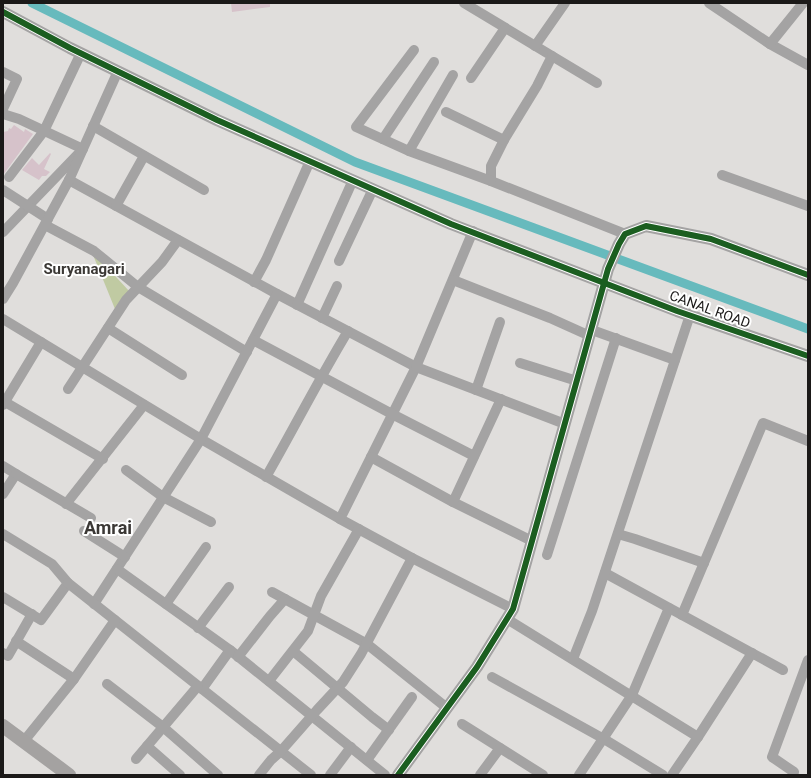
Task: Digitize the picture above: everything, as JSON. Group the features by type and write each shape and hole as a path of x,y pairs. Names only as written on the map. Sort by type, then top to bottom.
{"main road":[{"path":"3,726 69,775"}],"street":[{"path":"464,3 597,83"},
{"path":"535,46 565,3"},
{"path":"709,3 770,44 808,65"},
{"path":"770,44 803,3"},
{"name":"CANAL ROAD","path":"3,12 118,72 217,120 451,224 473,231 690,315 808,356"},
{"path":"471,78 505,28"},
{"path":"414,50 356,127 409,151 491,181 626,234"},
{"path":"9,177 44,131 81,53"},
{"path":"491,181 491,166 504,140 537,86 552,56"},
{"path":"383,139 434,62"},
{"path":"3,72 17,79 3,109"},
{"path":"3,299 69,180 118,72"},
{"path":"409,151 453,75"},
{"path":"446,112 504,140"},
{"path":"3,114 19,119 83,149"},
{"path":"93,126 204,190"},
{"path":"3,232 83,149"},
{"path":"116,206 144,156"},
{"path":"254,282 266,260 310,161"},
{"path":"722,175 808,206"},
{"path":"69,180 254,282 416,367 565,424"},
{"path":"297,305 353,180"},
{"path":"3,190 28,207 46,222 94,251 138,287 247,352"},
{"path":"339,261 373,190"},
{"path":"398,775 477,668 510,614 591,333 604,282 619,244 626,234 646,226 711,239 808,276"},
{"path":"340,519 416,367 473,231"},
{"path":"68,389 126,300 162,262 178,240"},
{"path":"453,280 591,333 616,338 675,360"},
{"path":"322,318 337,286"},
{"path":"94,604 201,439 277,294"},
{"path":"573,659 605,573 690,315"},
{"path":"3,319 266,477 510,614 573,659 698,737"},
{"path":"476,390 500,322"},
{"path":"108,328 182,375"},
{"path":"266,477 299,419 321,376 348,331"},
{"path":"547,555 616,338"},
{"path":"253,340 474,456"},
{"path":"41,342 4,403 103,459"},
{"path":"520,363 577,381"},
{"path":"453,502 501,399"},
{"path":"66,504 103,459 144,405"},
{"path":"682,615 763,423 808,441"},
{"path":"371,457 453,502 532,541"},
{"path":"3,466 91,518"},
{"path":"126,470 164,497 211,522"},
{"path":"3,494 16,474"},
{"path":"268,681 308,631 321,596 359,529"},
{"path":"84,531 125,557"},
{"path":"3,534 52,564 68,583 311,775"},
{"path":"618,534 704,563"},
{"path":"166,604 206,547"},
{"path":"259,775 343,682 367,644 412,558"},
{"path":"117,569 234,654 385,775"},
{"path":"605,573 783,670"},
{"path":"3,597 41,620 68,583"},
{"path":"198,628 229,587"},
{"path":"272,592 367,644 447,708"},
{"path":"136,759 200,687 234,654 285,599"},
{"path":"579,775 632,695 669,608"},
{"path":"3,654 8,656 32,614"},
{"path":"24,741 74,679 115,620"},
{"path":"16,641 74,679"},
{"path":"293,651 389,730"},
{"path":"672,775 752,653"},
{"path":"794,772 772,757 808,660"},
{"path":"492,677 604,739 663,775"},
{"path":"107,684 163,727 218,775"},
{"path":"367,760 412,697"},
{"path":"462,724 543,775"},
{"path":"147,746 180,775"},
{"path":"330,775 351,747"},
{"path":"480,775 500,748"}],"green space":[{"path":"91,250 130,292 117,314"}],"building":[{"path":"231,3 270,3 270,7 232,12"},
{"path":"14,125 24,132 25,129 33,134 3,175 3,132 8,131 9,128 11,129"},
{"path":"50,153 51,154 44,169 50,172 46,176 42,176 39,180 22,170 32,158 39,165"}],"waterway":[{"path":"32,3 355,162 808,329"}],"cycle path":[{"path":"3,12 70,48 217,120 451,224 677,311 808,356"},
{"path":"398,775 477,667 513,609 608,269 625,234 646,226 711,239 808,275"}],"district":[{"name":"Suryanagari","path":"84,269"},
{"name":"Amrai","path":"108,528"}]}
